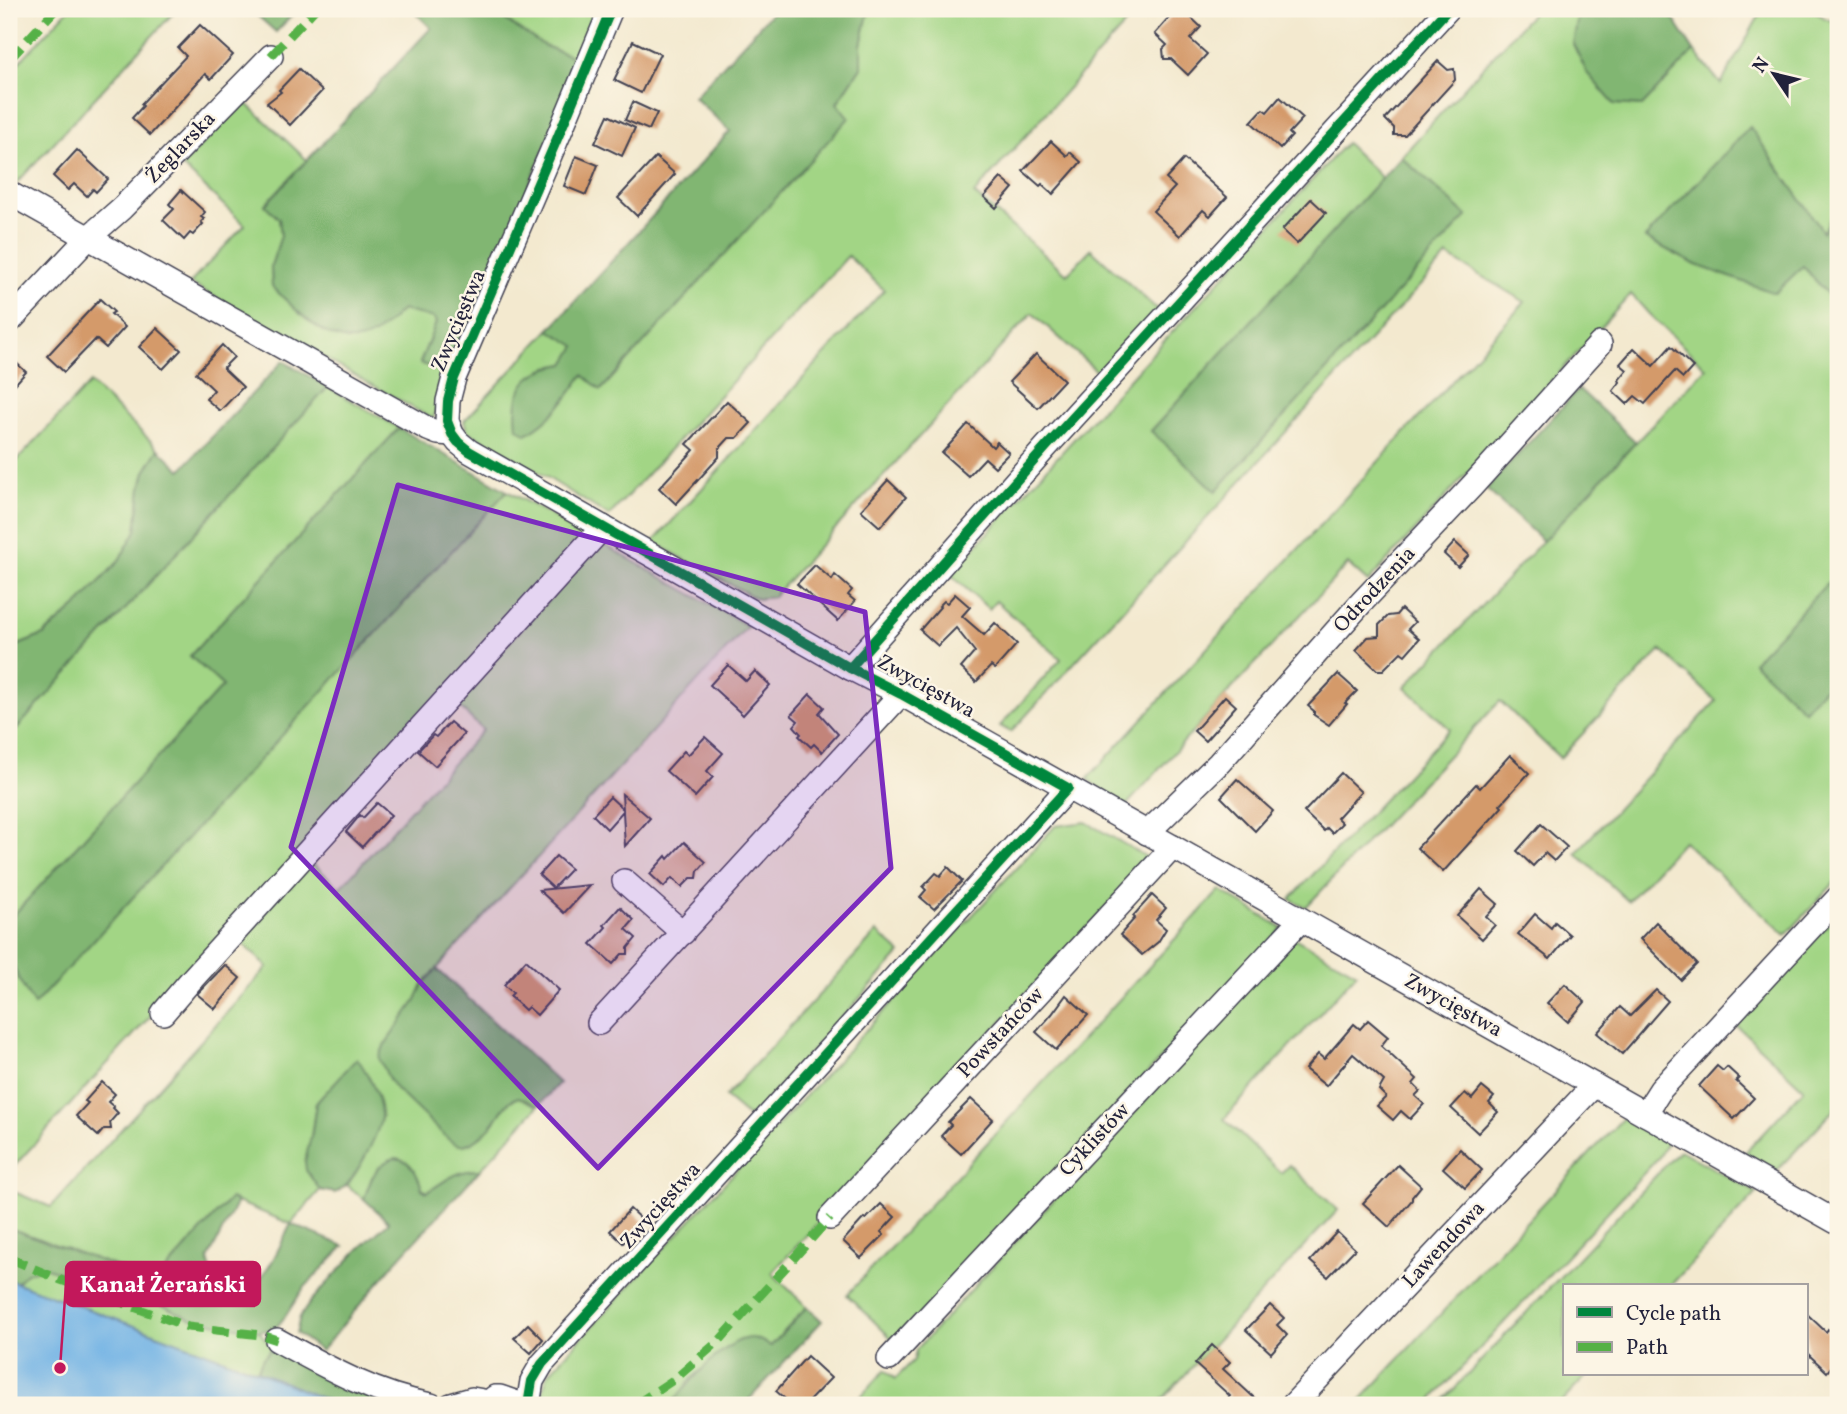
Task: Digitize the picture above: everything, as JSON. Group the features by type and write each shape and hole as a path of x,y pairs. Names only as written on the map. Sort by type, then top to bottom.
{"street":[{"name":"Zwycięstwa","path":"611,9 454,378 448,401 447,421 458,443 850,668 901,694 1838,1223"},
{"path":"850,668 1055,437 1448,9"},
{"name":"Żeglarska","path":"9,322 89,237 122,208 271,56"},
{"name":"Zwycięstwa","path":"9,193 428,429 452,434"},
{"name":"Odrodzenia","path":"1147,833 1219,763 1361,603 1600,344"},
{"path":"163,1013 603,527"},
{"path":"599,1023 901,694"},
{"name":"Zwycięstwa","path":"526,1405 532,1381 542,1364 1068,788"},
{"name":"Powstańców","path":"830,1219 1173,847"},
{"path":"624,881 683,933"},
{"path":"1645,1114 1661,1089 1838,898"},
{"name":"Cyklistów","path":"889,1359 1301,920"},
{"name":"Lawendowa","path":"1293,1405 1594,1085"},
{"path":"277,1340 332,1370 395,1396 431,1405"},
{"path":"451,1405 472,1399 488,1404 495,1397 500,1397 526,1405"}],"highlighted area":[{"path":"398,485 865,612 891,868 598,1168 291,847"}],"green space":[{"path":"69,9 177,9 14,186 9,181 9,73"},
{"path":"250,9 298,9 276,32"},
{"path":"412,9 490,9 545,46 582,60 449,374 420,363 436,323 434,318 402,310 373,335 359,340 345,340 331,335 305,318 272,286 271,266 281,236 279,219 265,205 431,28"},
{"path":"490,9 602,9 582,60 545,46"},
{"path":"775,9 869,9 861,45 861,67 837,103 849,118 601,390 583,375 551,416 526,434 517,427 517,401 520,391 532,376 565,364 576,346 549,330 730,131 694,97"},
{"path":"869,9 1139,9 974,194 1067,274 1091,249 1159,311 1101,375 1032,313 773,597 757,599 653,542 884,290 848,256 609,516 467,431 464,421 549,330 577,346 565,364 548,367 564,402 583,375 602,389 848,118 837,104 861,67 861,45"},
{"path":"1536,9 1579,9 1614,104 1642,106 1694,51 1721,84 1763,9 1810,9 1838,23 1838,206 1823,232 1750,127 1645,238 1696,265 1803,266 1838,306 1838,572 1753,662 1804,710 1838,673 1838,879 1786,935 1683,841 1628,901 1576,853 1716,701 1661,650 1560,758 1500,701 1306,907 1290,899 1450,729 1405,687 1706,368 1631,294 1368,582 1348,564 1125,807 1087,779 1525,302 1447,256 1011,732 1000,726 1061,659 996,601 989,609 950,574 1346,143 1382,178 1151,431 1216,491 1467,216 1401,157"},
{"path":"1579,9 1667,9 1694,51 1642,106 1614,104 1587,73 1573,44"},
{"path":"243,100 307,160 265,204 279,219 281,236 271,266 272,286 307,320 373,335 402,310 435,318 436,323 420,363 449,374 433,419 190,283 245,225 182,166"},
{"path":"1750,127 1823,232 1838,206 1838,306 1803,266 1775,293 1696,265 1645,238"},
{"path":"1401,157 1467,216 1216,491 1151,431"},
{"path":"283,361 328,387 9,737 9,649 44,635 76,607 118,562 136,531 145,472 159,449 181,470"},
{"path":"90,383 159,449 145,472 136,531 118,562 76,607 43,635 9,649 9,469"},
{"path":"328,387 399,428 190,656 223,686 9,920 9,737"},
{"path":"1579,389 1636,442 1543,541 1486,489"},
{"path":"399,428 507,491 34,1005 19,980 9,954 9,920 223,686 190,656"},
{"path":"507,491 587,535 9,1172 9,954 19,980 34,1004"},
{"path":"601,543 748,626 423,984 415,1002 384,1046 463,1145 488,1129 506,1105 514,1099 519,1097 538,1106 480,1170 458,1174 428,1192 422,1189 419,1180 372,1177 364,1199 347,1185 367,1151 382,1116 316,1103 306,1170 320,1190 291,1224 230,1199 156,1281 9,1228 9,1190 51,1207 268,967 237,939 309,860 340,888 483,730 454,702"},
{"path":"1838,572 1838,673 1804,710 1753,662"},
{"path":"1086,822 1150,859 772,1273 807,1307 771,1346 755,1339 740,1340 690,1380 671,1405 552,1405 541,1397 548,1374 1055,826"},
{"path":"1220,890 1282,928 901,1339 892,1339 847,1295"},
{"path":"1838,913 1838,1105 1775,1173 1743,1155 1804,1089 1736,1025"},
{"path":"877,932 901,953 750,1118 725,1097"},
{"path":"1294,938 1357,973 1224,1119 1281,1173 1289,1165 1338,1210 1157,1405 853,1405 885,1370 895,1379 914,1360 916,1350"},
{"path":"437,969 559,1083 538,1106 519,1097 511,1101 485,1132 463,1145 448,1139 397,1090 379,1058 384,1046 415,1002 423,984"},
{"path":"357,1058 375,1091 381,1120 369,1149 347,1184 335,1193 320,1190 306,1170 305,1161 316,1103"},
{"path":"1623,1118 1667,1142 1660,1156 1427,1405 1356,1405"},
{"path":"1680,1150 1757,1193 1672,1284 1563,1284 1563,1376 1586,1376 1559,1405 1439,1405"},
{"path":"396,1158 410,1165 422,1189 427,1192 458,1174 480,1170 393,1265 321,1351 296,1333 300,1317 311,1301 358,1250 389,1222 364,1199 378,1168"},
{"path":"230,1199 237,1202 208,1259 211,1271 243,1291 252,1286 266,1271 291,1224 344,1246 303,1289 274,1330 259,1331 192,1319 149,1299 44,1267 26,1273 16,1283 9,1280 9,1228 156,1281"},
{"path":"43,1267 149,1299 192,1319 259,1331 272,1348 257,1371 16,1283 26,1273"},
{"path":"807,1307 822,1321 744,1405 671,1405 707,1364 730,1346 751,1338 771,1346"},
{"path":"272,1348 406,1405 338,1405 257,1371"}],"water":[{"path":"9,1280 257,1371 338,1405 9,1405"}],"building":[{"path":"1177,9 1182,9 1201,27 1190,39 1207,54 1188,75 1171,59 1164,59 1163,49 1167,45 1155,34"},
{"path":"200,25 233,55 211,79 205,74 150,135 132,118 143,106 141,104 186,56 178,48"},
{"path":"633,41 660,54 641,93 614,80"},
{"path":"1438,61 1448,70 1454,69 1455,80 1405,135 1394,135 1394,128 1385,119"},
{"path":"299,69 322,91 290,125 267,103 281,92 279,90"},
{"path":"1280,97 1303,118 1289,133 1292,136 1280,149 1251,122 1263,109 1267,112"},
{"path":"633,102 657,113 649,130 625,120"},
{"path":"608,115 635,128 622,156 595,143"},
{"path":"1051,141 1067,156 1070,152 1081,162 1053,194 1023,171"},
{"path":"77,150 108,179 96,192 93,189 87,196 74,184 68,190 53,176"},
{"path":"576,156 598,165 586,195 564,186"},
{"path":"656,157 675,174 637,216 618,198"},
{"path":"1184,159 1227,197 1210,216 1203,210 1180,236 1153,211 1175,187 1166,179"},
{"path":"1001,178 1013,188 996,208 984,197"},
{"path":"181,190 205,212 201,217 204,219 201,222 203,224 184,240 163,220 174,209 169,204"},
{"path":"1311,199 1326,213 1297,244 1282,230"},
{"path":"100,299 125,327 106,348 96,339 64,372 47,356"},
{"path":"157,328 181,350 163,369 139,347"},
{"path":"222,345 234,357 223,368 243,387 220,411 206,399 214,390 196,373"},
{"path":"1671,346 1693,367 1683,378 1675,371 1645,404 1635,396 1627,404 1613,391 1627,370 1620,364 1634,348 1653,366"},
{"path":"1036,354 1064,380 1038,408 1009,382"},
{"path":"9,356 26,372 9,391"},
{"path":"727,401 751,423 737,438 729,438 719,449 719,457 676,504 659,488 694,450 687,444"},
{"path":"968,424 993,447 997,442 1009,453 995,467 985,458 968,476 942,453"},
{"path":"888,480 906,497 880,527 861,510"},
{"path":"1455,542 1469,555 1458,567 1444,554"},
{"path":"815,565 832,580 835,575 852,590 848,595 855,601 838,621 797,584"},
{"path":"955,594 970,607 962,616 984,635 995,623 1017,644 995,669 991,666 976,682 961,668 975,652 956,628 938,646 920,630 939,606 944,601 947,603"},
{"path":"1401,609 1415,622 1408,629 1419,639 1405,655 1401,652 1383,670 1377,670 1356,650 1368,637 1379,636 1379,625"},
{"path":"728,665 746,681 755,671 770,685 743,715 710,685"},
{"path":"1338,674 1357,691 1329,725 1314,715 1314,711 1308,706"},
{"path":"810,694 824,707 819,713 838,734 822,752 814,744 811,747 799,736 801,734 794,726 798,721 791,715"},
{"path":"1225,696 1236,706 1205,741 1194,731"},
{"path":"450,722 464,734 435,766 418,751"},
{"path":"705,737 723,753 707,771 713,777 695,797 666,771 684,751 688,755"},
{"path":"1510,755 1529,773 1443,872 1417,848 1476,784 1480,788"},
{"path":"1341,773 1361,792 1337,818 1342,823 1332,833 1327,828 1324,831 1304,812"},
{"path":"1237,779 1273,811 1255,831 1221,797"},
{"path":"622,794 650,818 625,846 623,811 607,829 593,815 610,797 623,809"},
{"path":"377,803 391,815 362,847 346,832 360,815 363,818"},
{"path":"1541,824 1567,847 1554,861 1545,853 1533,866 1517,851"},
{"path":"684,842 706,862 698,871 697,878 691,878 682,887 672,878 664,887 650,874 666,856 668,859"},
{"path":"556,856 571,869 553,888 539,875"},
{"path":"948,867 962,881 934,909 920,897 926,890 923,887 936,873 940,876"},
{"path":"590,885 564,913 539,890"},
{"path":"1481,889 1498,904 1486,917 1495,925 1482,939 1457,916"},
{"path":"1152,895 1166,908 1156,920 1166,929 1158,942 1142,955 1120,935"},
{"path":"620,907 634,920 626,929 636,938 628,948 628,954 622,954 613,964 591,944"},
{"path":"1535,914 1551,928 1555,922 1570,935 1550,959 1518,934"},
{"path":"1656,922 1697,964 1681,980 1640,939"},
{"path":"526,960 559,990 537,1015 528,1007 525,1010 510,996 513,993 504,985"},
{"path":"225,965 240,978 215,1009 197,994"},
{"path":"1565,984 1585,1002 1568,1022 1547,1003"},
{"path":"1656,990 1668,1001 1622,1054 1597,1033 1620,1007 1630,1016"},
{"path":"1066,995 1088,1015 1056,1050 1036,1032"},
{"path":"1368,1020 1388,1037 1381,1046 1417,1079 1413,1084 1420,1091 1415,1096 1424,1104 1410,1119 1401,1111 1393,1120 1377,1106 1386,1097 1379,1090 1384,1081 1353,1054 1326,1086 1305,1069 1318,1054 1324,1059 1354,1024 1360,1029"},
{"path":"1717,1066 1723,1071 1727,1067 1739,1078 1736,1081 1754,1098 1734,1119 1699,1086"},
{"path":"102,1082 115,1094 108,1102 118,1113 110,1122 111,1129 104,1129 98,1136 76,1116"},
{"path":"1482,1087 1494,1097 1489,1103 1498,1112 1478,1133 1451,1108 1465,1093 1472,1099"},
{"path":"971,1099 993,1119 961,1154 941,1136 951,1125 948,1122"},
{"path":"1460,1149 1482,1170 1465,1188 1443,1168"},
{"path":"1398,1165 1421,1186 1389,1227 1363,1203"},
{"path":"881,1204 895,1217 881,1232 884,1235 861,1258 843,1241"},
{"path":"630,1209 643,1221 623,1243 610,1231"},
{"path":"1337,1232 1355,1249 1328,1277 1310,1261"},
{"path":"1270,1305 1284,1318 1277,1325 1287,1335 1271,1353 1246,1330"},
{"path":"1808,1315 1826,1332 1828,1329 1838,1338 1838,1359 1827,1372 1808,1354"},
{"path":"528,1324 543,1339 531,1353 514,1338"},
{"path":"1212,1345 1230,1362 1223,1369 1262,1405 1222,1405 1230,1396 1195,1364"},
{"path":"807,1356 831,1378 805,1405 792,1405 776,1391"}],"marked path":[{"path":"9,60 56,9"},
{"path":"271,56 315,9"},
{"path":"635,1405 676,1378 720,1340 830,1218"},
{"path":"9,1258 188,1327 262,1335 277,1340"}],"cycle path":[{"path":"528,1405 532,1381 542,1364 1068,788 850,668 469,451 452,434 447,421 448,401 454,378 611,9"},
{"path":"850,668 1046,447 1448,9"}],"place":[{"name":"Kanał Żerański","path":"60,1368"}]}
